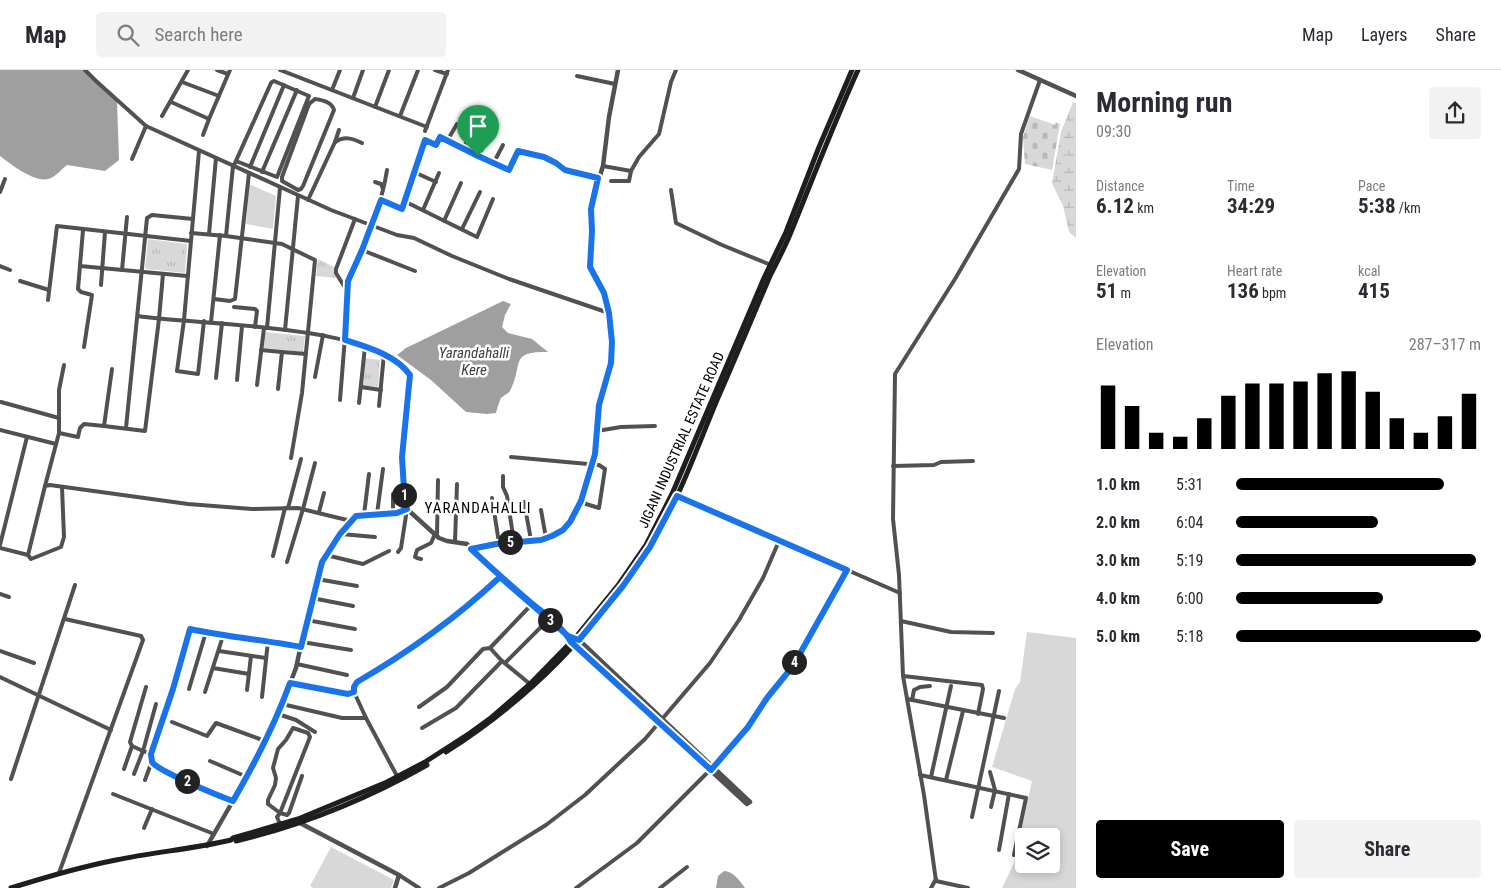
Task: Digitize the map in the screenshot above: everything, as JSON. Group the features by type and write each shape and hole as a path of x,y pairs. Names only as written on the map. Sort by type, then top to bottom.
{"main road":[{"name":"JIGANI INDUSTRIAL ESTATE ROAD","path":"674,495 786,232 819,147 852,70"},
{"name":"JIGANI INDUSTRIAL ESTATE ROAD","path":"11,888 60,873 117,860 240,840 299,821 392,785 473,735 531,689 623,586 650,547 790,234 823,149 858,70"},
{"name":"JIGANI INDUSTRIAL ESTATE ROAD","path":"231,840 280,824 299,821 387,782 424,762 492,717 530,684 574,640"}],"street":[{"path":"85,70 146,126 199,151 355,220 397,235 414,238 509,279 609,313"},
{"path":"162,116 188,70"},
{"path":"203,135 229,72 217,70"},
{"path":"280,70 400,116 426,129 447,72 435,70"},
{"path":"332,90 340,70"},
{"path":"353,98 363,70"},
{"path":"375,107 389,70"},
{"path":"400,116 418,70"},
{"path":"471,549 499,543 546,538 563,530 570,522 582,499 595,454 599,405 611,363 612,342 609,313 604,293 590,267 591,209 598,178 603,166 609,117 618,70"},
{"path":"611,181 629,181 631,170 643,152 659,134 671,82 676,70"},
{"path":"1018,70 1076,96"},
{"path":"577,76 615,84"},
{"path":"931,888 936,880 904,676 900,593 893,519 895,374 955,279 1018,169 1021,134 1040,80"},
{"path":"226,236 233,166 272,82 274,81 308,95 310,98 278,176 262,172 236,161"},
{"path":"182,82 219,96"},
{"path":"250,167 284,85"},
{"path":"262,172 297,90"},
{"path":"315,99 329,103 333,106 334,110 301,189 288,184 282,181 282,177 309,104 315,99"},
{"path":"171,102 210,119"},
{"path":"447,141 457,124"},
{"path":"132,159 146,126"},
{"path":"308,200 339,130"},
{"path":"463,149 472,131"},
{"path":"381,200 402,209 425,140 436,145 440,137 509,170 518,151 544,157 565,170 598,178"},
{"path":"335,142 344,138 353,138 362,142"},
{"path":"478,156 488,138"},
{"path":"493,164 503,145"},
{"path":"199,151 184,320 177,371 198,374 204,321"},
{"path":"209,234 216,158"},
{"path":"603,166 631,170"},
{"path":"340,400 348,281 384,192 387,170"},
{"path":"414,172 436,182"},
{"path":"214,299 230,301 235,299 249,173"},
{"path":"423,210 439,174"},
{"path":"0,192 5,180"},
{"path":"375,182 382,184 384,192"},
{"path":"286,191 288,184"},
{"path":"444,220 461,184"},
{"path":"256,385 265,328 280,188"},
{"path":"285,330 295,188"},
{"path":"671,190 676,223 731,249 771,265"},
{"path":"462,229 480,192"},
{"path":"404,202 477,237 493,199"},
{"path":"126,428 147,218 152,215 193,219"},
{"path":"122,270 127,217"},
{"path":"347,291 336,273 336,269 355,220"},
{"path":"48,300 57,226 191,242"},
{"path":"83,230 79,291 92,295 84,347"},
{"path":"101,285 105,232"},
{"path":"191,233 275,243 315,260 300,409 291,458"},
{"path":"211,322 220,235"},
{"path":"362,250 414,271"},
{"path":"0,266 10,270"},
{"path":"80,266 187,276"},
{"path":"59,433 78,437 80,428 84,424 146,431 160,319 163,274"},
{"path":"20,281 49,290"},
{"path":"234,307 255,309 257,311 255,327"},
{"path":"138,316 204,321 323,335 345,340 384,354 404,367 410,375 402,457 405,506 407,509 436,535 467,544 500,577 574,640 749,803"},
{"path":"216,378 222,323"},
{"path":"237,380 242,326"},
{"path":"316,377 323,335"},
{"path":"360,403 365,347"},
{"path":"261,350 306,354"},
{"path":"278,389 282,352"},
{"path":"379,406 384,354"},
{"path":"28,554 59,433 59,390 64,365"},
{"path":"104,426 112,369"},
{"path":"361,387 380,390"},
{"path":"1,402 59,418"},
{"path":"597,431 614,428 654,426"},
{"path":"0,430 56,444"},
{"path":"27,437 0,546 28,554 31,559 61,547 64,537 62,487"},
{"path":"512,457 600,465 605,469 599,508 586,504 582,499"},
{"path":"274,556 301,459"},
{"path":"893,466 934,465 941,462 973,461"},
{"path":"287,562 315,463"},
{"path":"377,514 383,469"},
{"path":"364,515 369,474"},
{"path":"503,476 503,487 507,496 514,542"},
{"path":"421,559 415,557 417,550 431,543 436,535 438,480"},
{"path":"455,542 457,484"},
{"path":"45,486 188,504 252,509 303,509 351,521"},
{"path":"319,512 324,493"},
{"path":"393,494 393,513"},
{"path":"674,495 900,593"},
{"path":"492,498 499,543"},
{"path":"524,502 531,540"},
{"path":"207,846 246,777 278,714 297,664 322,562 340,534 356,516 402,512 407,509"},
{"path":"398,552 402,548 407,509"},
{"path":"541,510 546,538"},
{"path":"340,534 375,537"},
{"path":"439,888 469,873 546,825 590,790 662,722 710,663 739,620 764,578 779,541"},
{"path":"326,556 363,564 389,551"},
{"path":"576,888 637,842 712,769 748,727 767,698 793,666 847,570"},
{"path":"397,776 366,718 354,692 354,687 357,682 396,660 445,625 500,577"},
{"path":"317,579 357,586"},
{"path":"11,779 75,585"},
{"path":"0,594 10,597"},
{"path":"312,598 354,606"},
{"path":"419,707 447,687 483,649 490,648 532,604"},
{"path":"60,873 143,640 142,637 64,619"},
{"path":"422,728 456,708 549,619"},
{"path":"307,620 355,628"},
{"path":"901,621 951,632 993,633"},
{"path":"145,780 152,761 151,754 173,689 190,629 222,636 351,650"},
{"path":"189,689 206,632"},
{"path":"205,692 222,636"},
{"path":"262,697 268,641"},
{"path":"490,648 530,684"},
{"path":"0,651 34,663"},
{"path":"219,651 266,658"},
{"path":"247,690 252,656"},
{"path":"297,664 347,675"},
{"path":"213,668 249,674"},
{"path":"904,676 982,684 983,689 978,714"},
{"path":"0,677 111,730"},
{"path":"290,683 348,694 354,692"},
{"path":"909,700 914,690 930,686"},
{"path":"931,777 951,686"},
{"path":"124,769 132,746 130,742 146,687"},
{"path":"972,817 999,691"},
{"path":"909,700 1004,718"},
{"path":"134,774 143,751 156,704"},
{"path":"282,704 342,718 366,718"},
{"path":"946,780 963,711"},
{"path":"278,714 296,720 315,732"},
{"path":"172,722 207,736 216,723 265,741"},
{"path":"280,824 277,817 280,813 310,737 308,732 293,728 286,740 280,745 273,768 276,778 275,785 268,804 280,813 287,815 302,776"},
{"path":"132,746 151,754"},
{"path":"152,761 160,768 204,790 233,801"},
{"path":"210,761 246,777"},
{"path":"990,772 995,790 991,807"},
{"path":"920,775 1026,798 1014,855"},
{"path":"113,794 214,834"},
{"path":"999,850 1009,794"},
{"path":"144,828 152,809"},
{"path":"299,821 400,875 419,888"},
{"path":"660,888 687,868"},
{"path":"395,888 400,875"},
{"path":"936,880 968,888"}],"green space":[{"path":"1073,102 1076,103 1076,238 1069,232 1063,206 1052,183 1061,132"},
{"path":"1030,116 1055,125 1056,122 1060,124 1052,170 1025,164 1023,137"},
{"path":"249,184 276,196 273,229 246,224"},
{"path":"148,239 187,244 185,273 145,269"},
{"path":"318,259 334,267 336,278 316,276"},
{"path":"265,332 305,336 303,352 264,348"},
{"path":"365,358 380,360 378,387 363,386"},
{"path":"1027,632 1076,638 1076,888 1002,888 1015,858 1015,873 1060,873 1060,828 1022,828 1032,781 992,767 1015,689 1020,682"},
{"path":"331,847 394,880 391,888 313,888 310,886"}],"water":[{"path":"0,70 85,70 117,101 119,160 105,171 67,165 51,178 38,179 24,173 0,156"},
{"name":"Yarandahalli Kere","path":"503,301 511,304 505,315 502,327 508,333 532,339 548,352 535,352 522,357 510,391 501,398 496,413 466,412 431,380 397,355 406,348"},
{"path":"724,871 733,875 745,888 716,888 718,876"}],"district":[{"name":"YARANDAHALLI","path":"478,508"}],"route":[{"path":"478,156 440,137 436,145 425,140 402,209 381,200 348,281 345,340 384,354 404,367 410,375 404,419 402,457 405,506 407,509 397,513 356,516 340,534 322,562 301,647 222,636 190,629 173,689 151,754 152,761 160,768 204,790 233,801 253,766 278,714 290,683 348,694 354,692 357,682 396,660 445,625 500,577 568,636 579,640 623,586 650,547 677,496 847,570 793,666 767,698 748,727 711,770 571,642 568,636 471,549 487,545 541,540 563,530 570,522 581,501 595,454 599,405 611,363 612,342 609,313 604,293 590,267 591,209 598,178 565,170 544,157 518,151 509,170 505,170 478,156"}]}
